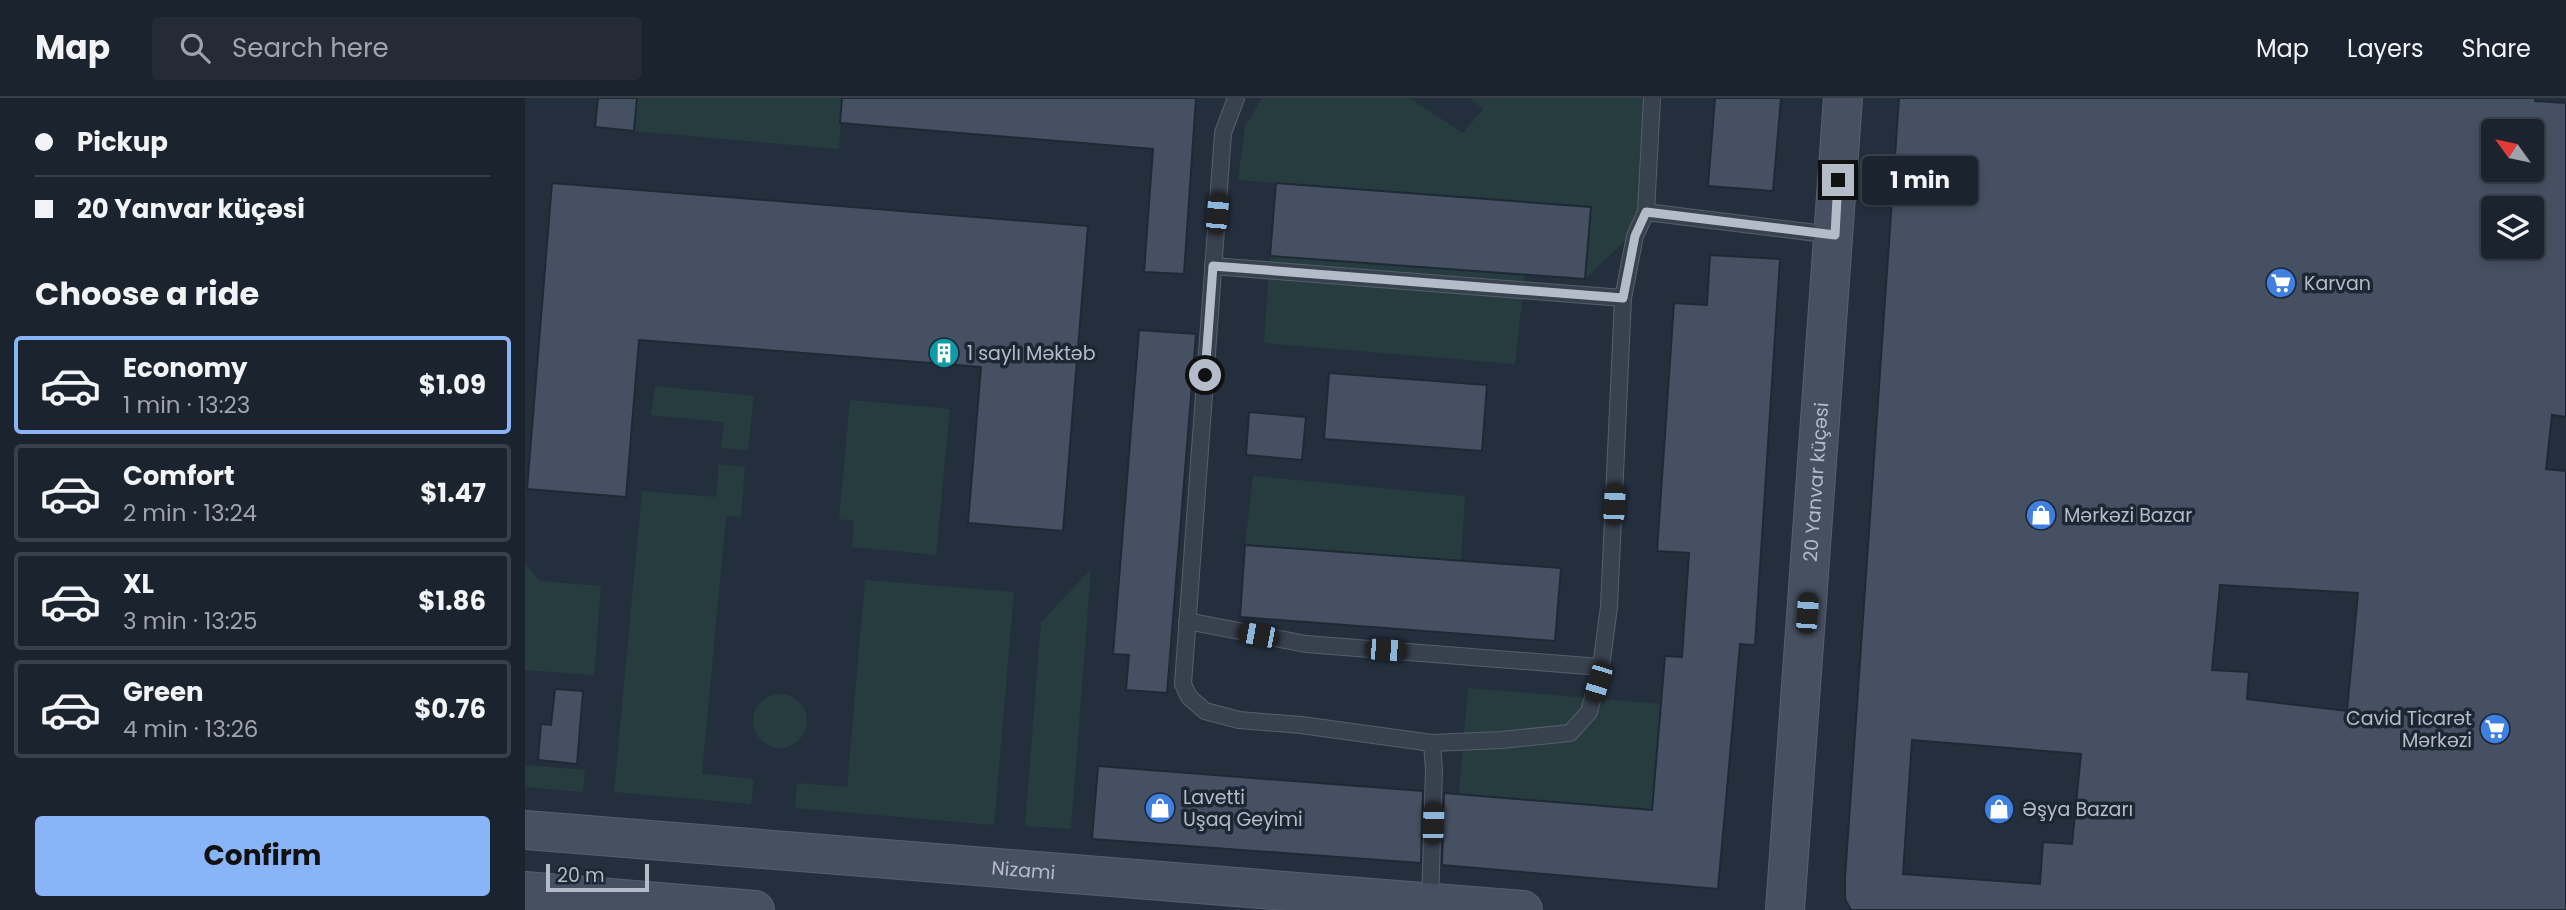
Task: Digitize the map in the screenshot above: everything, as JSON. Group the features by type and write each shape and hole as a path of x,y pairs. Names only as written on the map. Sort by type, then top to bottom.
{"street":[{"name":"20 Yanvar küçəsi","path":"1785,910 1843,98"},
{"name":"Nizami","path":"525,830 1523,910"},
{"path":"525,891 683,907 755,910"}],"lane":[{"path":"1236,98 1223,133 1183,684 1189,697 1205,711 1239,720 1301,725 1432,743 1570,733 1589,712 1601,667 1609,607 1623,298 1635,236 1646,212 1652,98"},
{"path":"1646,212 1835,235"},
{"path":"1213,266 1623,298"},
{"path":"1187,621 1305,644 1601,667"},
{"path":"1430,903 1434,770 1432,743"}],"green space":[{"path":"637,98 842,98 839,149 634,131"},
{"path":"1262,98 1409,98 1463,133 1483,109 1470,98 1659,98 1654,213 1585,279 1591,207 1238,180 1245,127"},
{"path":"1270,256 1525,275 1515,364 1264,343"},
{"path":"655,386 754,396 748,450 721,448 724,422 651,415"},
{"path":"850,400 950,409 936,555 852,547 854,521 839,519"},
{"path":"719,464 745,467 741,517 726,516 702,774 754,779 751,804 614,792 642,491 716,497"},
{"path":"1253,476 1465,496 1461,561 1245,545"},
{"path":"525,563 540,581 601,586 594,675 525,670"},
{"path":"1091,569 1071,829 1025,826 1041,622"},
{"path":"865,580 1014,592 994,825 795,808 797,783 847,787"},
{"path":"1468,688 1662,704 1652,810 1459,794"},
{"path":"780,694 799,702 807,721 799,740 780,748 761,740 753,721 761,702"},
{"path":"525,765 585,770 583,792 525,787"}],"building":[{"path":"598,98 637,98 634,131 595,127"},
{"path":"842,98 1196,98 1184,274 1144,272 1153,149 840,123"},
{"path":"1715,98 1781,98 1773,191 1708,186"},
{"path":"1899,98 2535,98 2535,101 2566,103 2566,417 2552,415 2546,469 2566,471 2566,910 1851,910 1845,899","holes":["2220,585 2358,593 2347,711 2247,699 2249,672 2212,670","1912,740 2081,754 2072,844 2043,842 2040,884 1903,874"]},
{"name":"1 saylı Məktəb","path":"552,183 1088,226 1063,531 968,523 981,367 639,340 626,497 527,489"},
{"path":"1276,183 1591,207 1585,279 1270,256"},
{"path":"1710,255 1780,259 1755,645 1740,644 1718,889 1442,865 1444,793 1652,810 1665,656 1682,657 1689,553 1657,551 1674,303 1707,305"},
{"path":"1139,330 1196,334 1167,693 1126,690 1129,655 1113,654"},
{"path":"1329,373 1487,385 1482,451 1324,439"},
{"path":"1249,412 1306,417 1302,460 1246,455"},
{"path":"1245,545 1561,568 1555,641 1240,617"},
{"path":"555,689 583,691 577,764 538,760 541,724 551,725"},
{"path":"1098,766 1423,791 1421,863 1092,839"}],"place":[{"name":"Karvan","path":"2281,283"},
{"name":"1 saylı Məktəb","path":"944,353"},
{"name":"Mərkəzi Bazar","path":"2041,515"},
{"name":"Cavid Ticarət Mərkəzi","path":"2495,729"},
{"name":"Lavetti Uşaq Geyimi","path":"1160,808"},
{"name":"Əşya Bazarı","path":"1999,809"}],"route":[{"path":"1205,375 1213,266 1623,298 1635,236 1646,212 1835,235 1838,180"}]}
